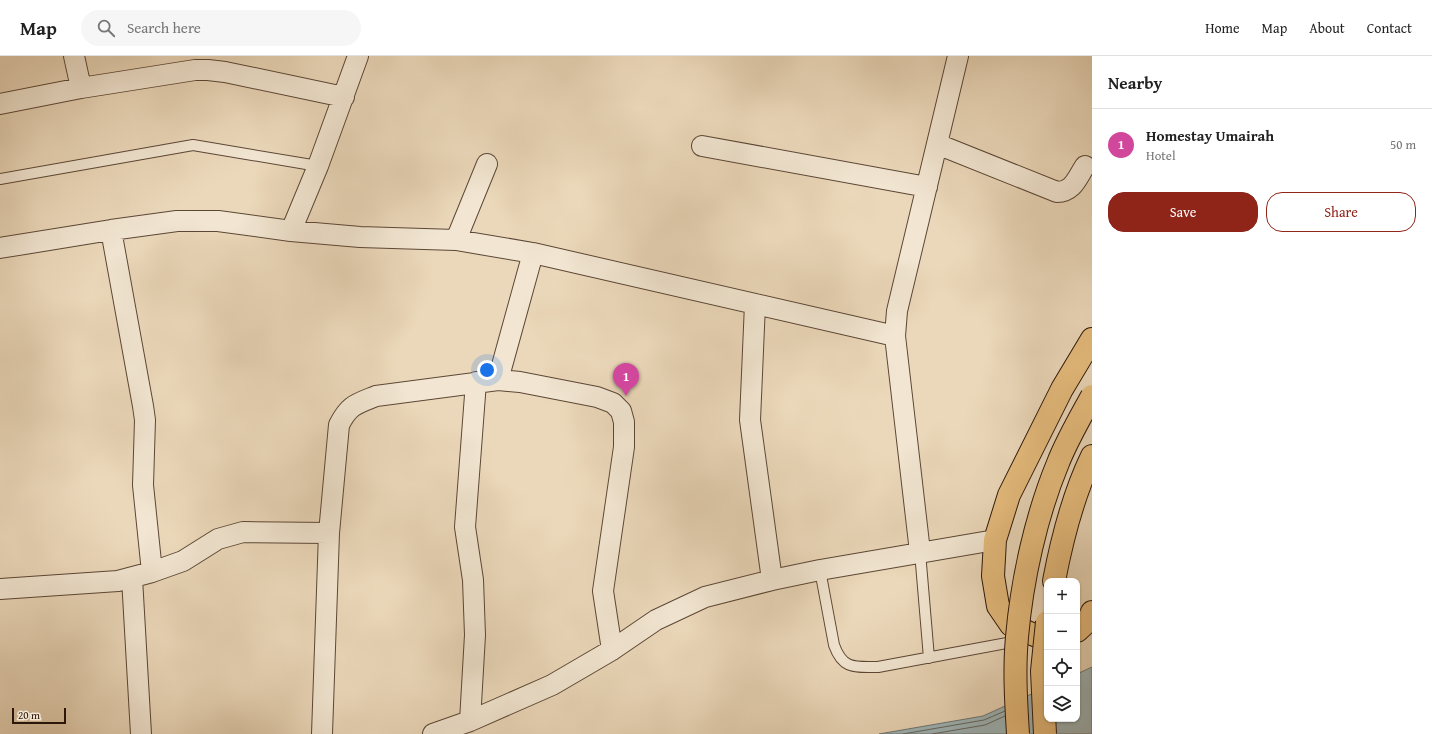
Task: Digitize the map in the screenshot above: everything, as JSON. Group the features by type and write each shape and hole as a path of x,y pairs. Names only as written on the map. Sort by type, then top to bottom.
{"highway":[{"path":"1045,734 1042,672 1044,632 1011,625 998,606 993,576 996,540 1009,495 1062,389 1092,339"},
{"path":"1018,734 1016,696 1017,638 1026,572 1044,498 1072,431 1092,396"},
{"path":"1055,578 1058,560 1078,489 1092,456"},
{"path":"1080,628 1088,621 1092,612"}],"street":[{"path":"74,56 81,88"},
{"path":"291,231 318,166 358,56"},
{"path":"920,552 895,336 897,310 958,56"},
{"path":"0,104 81,88 195,70 210,63 225,72 344,97"},
{"path":"937,144 1057,192 1065,192 1070,189 1085,166"},
{"path":"702,146 927,187"},
{"path":"456,240 487,164"},
{"path":"0,248 178,221 218,221 291,231 360,237 456,240 533,253 895,336"},
{"path":"111,230 145,420 143,485 152,572"},
{"path":"498,380 533,253"},
{"path":"755,304 750,420 772,580"},
{"path":"322,734 329,533 339,425 346,413 358,404 376,396 498,380 520,382 597,397 613,404 621,411 624,422 624,447 603,591 612,650"},
{"path":"470,721 475,635 473,580 465,528 476,382"},
{"path":"0,589 118,581 132,578 183,561 218,539 242,532 329,533"},
{"path":"434,734 470,721 552,685 612,650 656,620 705,598 772,580 820,570 996,540"},
{"path":"132,578 141,734"}],"lane":[{"path":"0,179 193,145 318,166"},
{"path":"920,552 929,658"},
{"path":"820,570 834,645 838,656 847,664 861,667 878,667 929,658 1044,632"}],"water":[{"path":"1092,667 1092,734 879,734 983,716 1044,688 1044,722 1080,722 1080,673"}],"place":[{"name":"Homestay Umairah","path":"626,396"}]}
